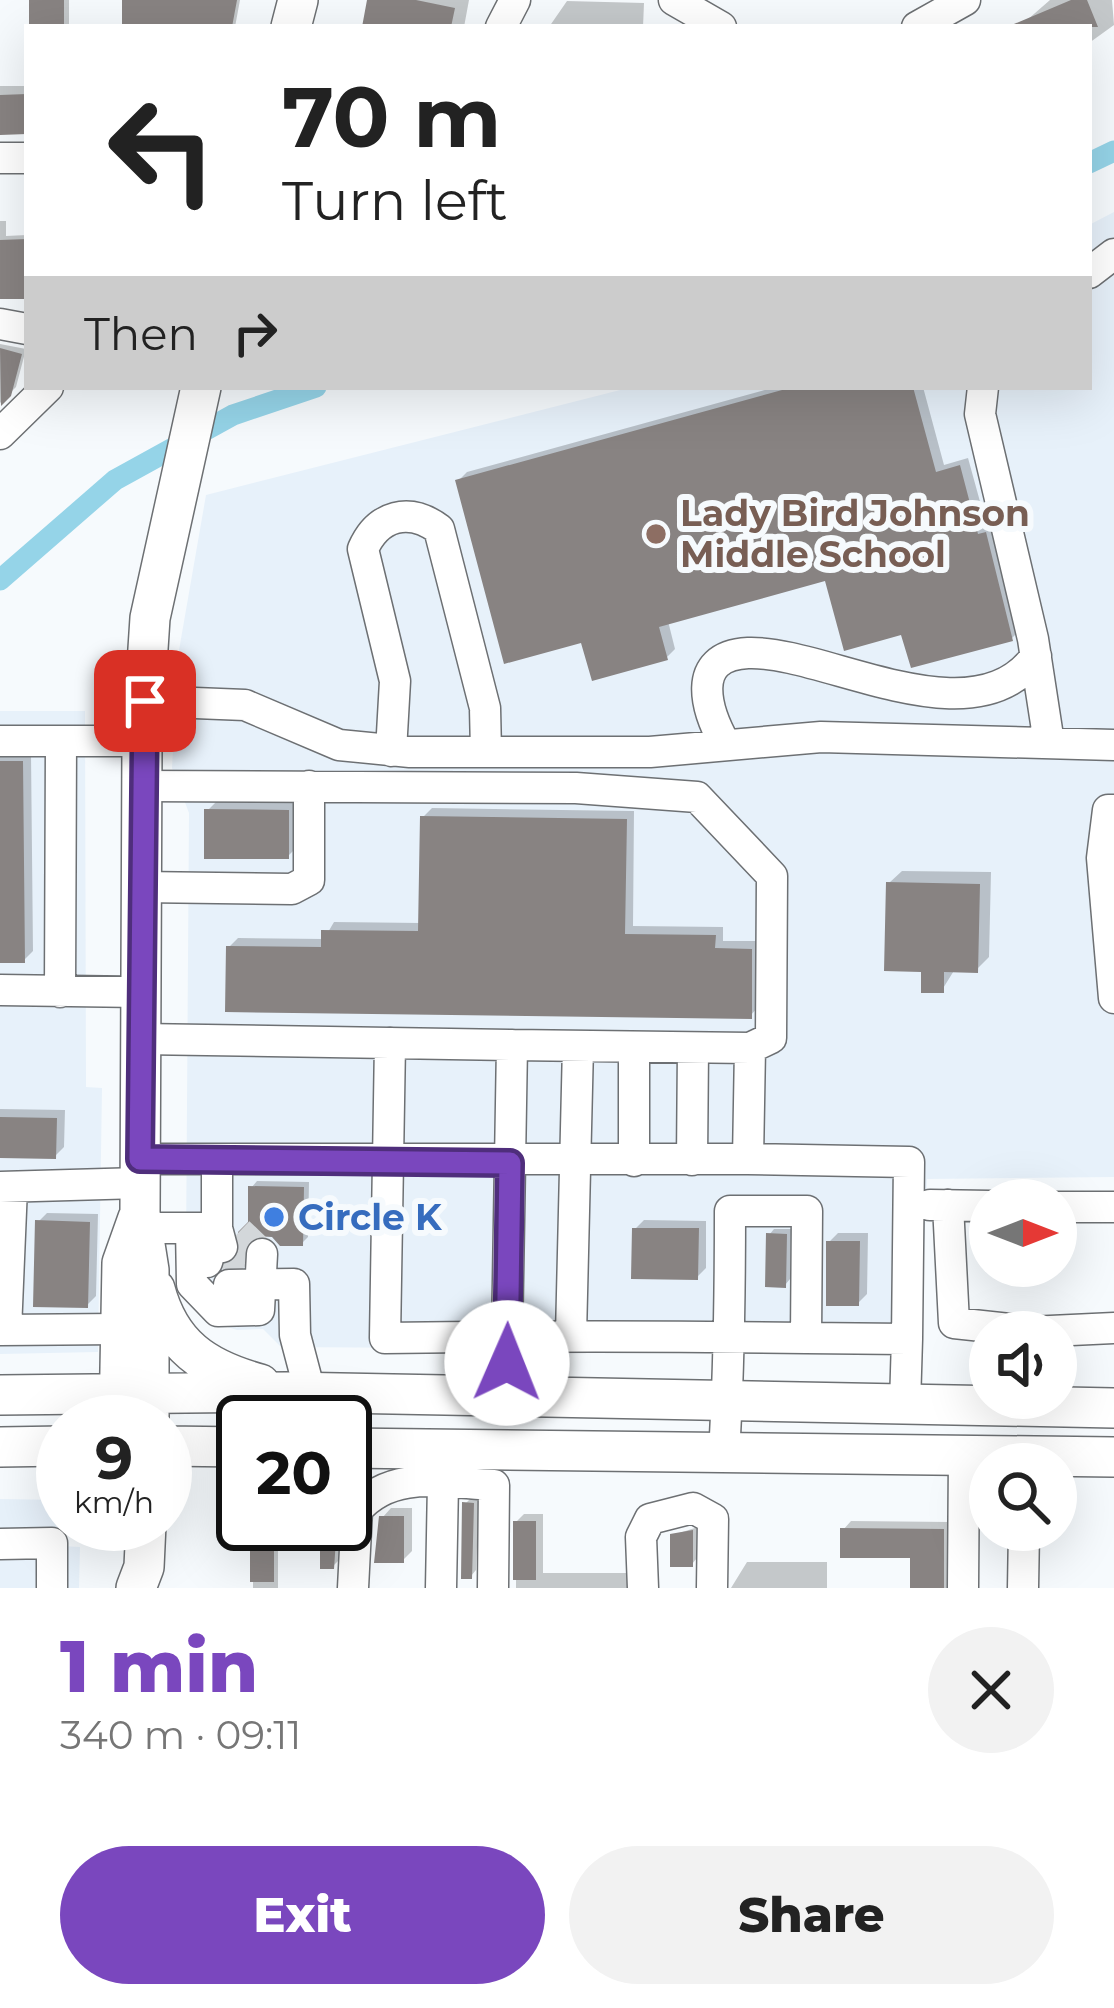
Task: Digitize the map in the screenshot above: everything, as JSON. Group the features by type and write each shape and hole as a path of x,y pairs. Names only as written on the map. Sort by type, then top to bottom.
{"main road":[{"path":"200,390 150,618 142,742 140,1196 149,1270 162,1315 194,1356 218,1371 299,1392"},
{"path":"132,1395 120,1329 122,1263 140,1196"},
{"path":"135,1395 149,1270"},
{"path":"192,1402 299,1392 969,1403"},
{"path":"0,1395 36,1398"},
{"path":"1077,1405 1114,1408"},
{"path":"0,1447 36,1446"},
{"path":"372,1456 404,1465 493,1468 709,1452 969,1455"},
{"path":"1077,1458 1114,1457"},
{"path":"120,1551 122,1588"},
{"path":"136,1588 145,1551"}],"street":[{"path":"674,0 716,24"},
{"path":"922,24 965,0"},
{"path":"0,434 44,390"},
{"path":"982,390 980,414 1036,656 1049,743"},
{"path":"391,751 395,681 363,549 371,532 402,516 424,518 439,529 485,708 486,752"},
{"path":"725,744 705,709 705,692 712,672 743,653 878,686 961,690 1004,687 1022,675 1036,656"},
{"path":"145,701 245,704 339,745 391,751 650,752 821,737 1114,745"},
{"path":"0,741 142,742"},
{"path":"60,992 61,741"},
{"path":"140,887 292,889 309,880 309,786"},
{"path":"140,1039 750,1048 771,1038 772,876 697,797 576,788 142,787"},
{"path":"1114,810 1108,810 1102,858 1114,998"},
{"path":"0,990 140,992"},
{"path":"390,1043 385,1338 907,1339"},
{"path":"506,1396 512,1045"},
{"path":"571,1335 578,1046"},
{"path":"634,1047 634,1161"},
{"path":"692,1160 693,1048"},
{"path":"748,1159 750,1048"},
{"path":"217,1160 230,1254"},
{"path":"120,1329 3,1330 6,1187 140,1196 217,1160 909,1162 905,1404"},
{"path":"140,1196 230,1254 294,1284 299,1392"},
{"path":"908,1205 969,1206"},
{"path":"948,1205 953,1323 969,1325"},
{"path":"1077,1207 1114,1208"},
{"path":"694,1508 727,1401 730,1210 807,1211 806,1339"},
{"path":"1077,1330 1114,1328"},
{"path":"963,1588 964,1455"},
{"path":"353,1588 357,1510 404,1465 442,1483 493,1468 493,1588"},
{"path":"441,1588 442,1483"},
{"path":"643,1588 640,1538 650,1519 694,1508 713,1519 712,1588"},
{"path":"0,1544 52,1544 52,1588"},
{"path":"1023,1588 1024,1551"}],"shaded area":[{"path":"1114,212 1114,1177 927,1179 920,1351 281,1347 263,1329 237,1330 209,1321 186,1250 189,813 172,768 178,656 206,495 620,390 1092,390 1092,223"},
{"path":"0,711 85,711 86,1087 102,1088 98,1352 0,1354"},
{"path":"0,1499 36,1500 36,1551 80,1551 79,1588 0,1588"}],"building":[{"path":"29,0 64,0 64,24 29,24"},
{"path":"122,0 237,0 233,24 122,24"},
{"path":"367,0 416,0 455,8 452,24 363,24"},
{"path":"1071,0 1087,0 1098,27 1092,24 1014,24"},
{"path":"24,94 24,134 0,135 0,95"},
{"path":"24,239 24,299 0,299 0,240"},
{"path":"0,348 22,354 11,396 1,406"},
{"path":"782,390 914,390 936,472 960,465 978,534 986,532 1013,641 911,668 901,635 844,651 825,581 659,627 668,660 592,681 581,643 504,664 455,480"},
{"path":"0,761 23,761 25,963 0,963"},
{"path":"204,809 289,810 289,859 204,859"},
{"path":"420,816 627,819 625,934 716,935 715,948 752,949 752,1019 225,1012 226,946 321,947 321,930 418,931"},
{"path":"886,882 980,884 978,973 944,972 944,993 921,993 921,972 884,971"},
{"path":"0,1117 57,1118 56,1159 0,1158"},
{"path":"248,1186 304,1187 303,1246 280,1246 272,1237 254,1236 245,1244 242,1265 226,1266 240,1253 238,1232 248,1222"},
{"path":"35,1220 90,1222 88,1308 33,1307"},
{"path":"632,1228 699,1228 698,1280 631,1279"},
{"path":"766,1233 787,1234 786,1288 765,1287"},
{"path":"826,1241 860,1241 859,1306 826,1306"},
{"path":"462,1502 474,1503 472,1579 461,1579"},
{"path":"379,1516 404,1516 404,1563 374,1563"},
{"path":"513,1521 536,1521 536,1580 513,1580"},
{"path":"840,1528 944,1529 944,1588 910,1588 910,1558 840,1558"},
{"path":"693,1530 693,1567 670,1567 670,1534"},
{"path":"250,1551 274,1551 274,1582 250,1582"},
{"path":"320,1551 335,1551 334,1569 320,1569"}],"waterway":[{"path":"1092,162 1114,151"},
{"path":"0,580 115,480 233,415 307,390"}],"tunnel":[{"path":"239,1232 262,1254"},
{"path":"222,1247 244,1269"}],"place":[{"name":"Lady Bird Johnson Middle School","path":"656,534"},
{"name":"Circle K","path":"274,1217"}],"route":[{"path":"145,701 140,1159 510,1163 507,1363"}]}
